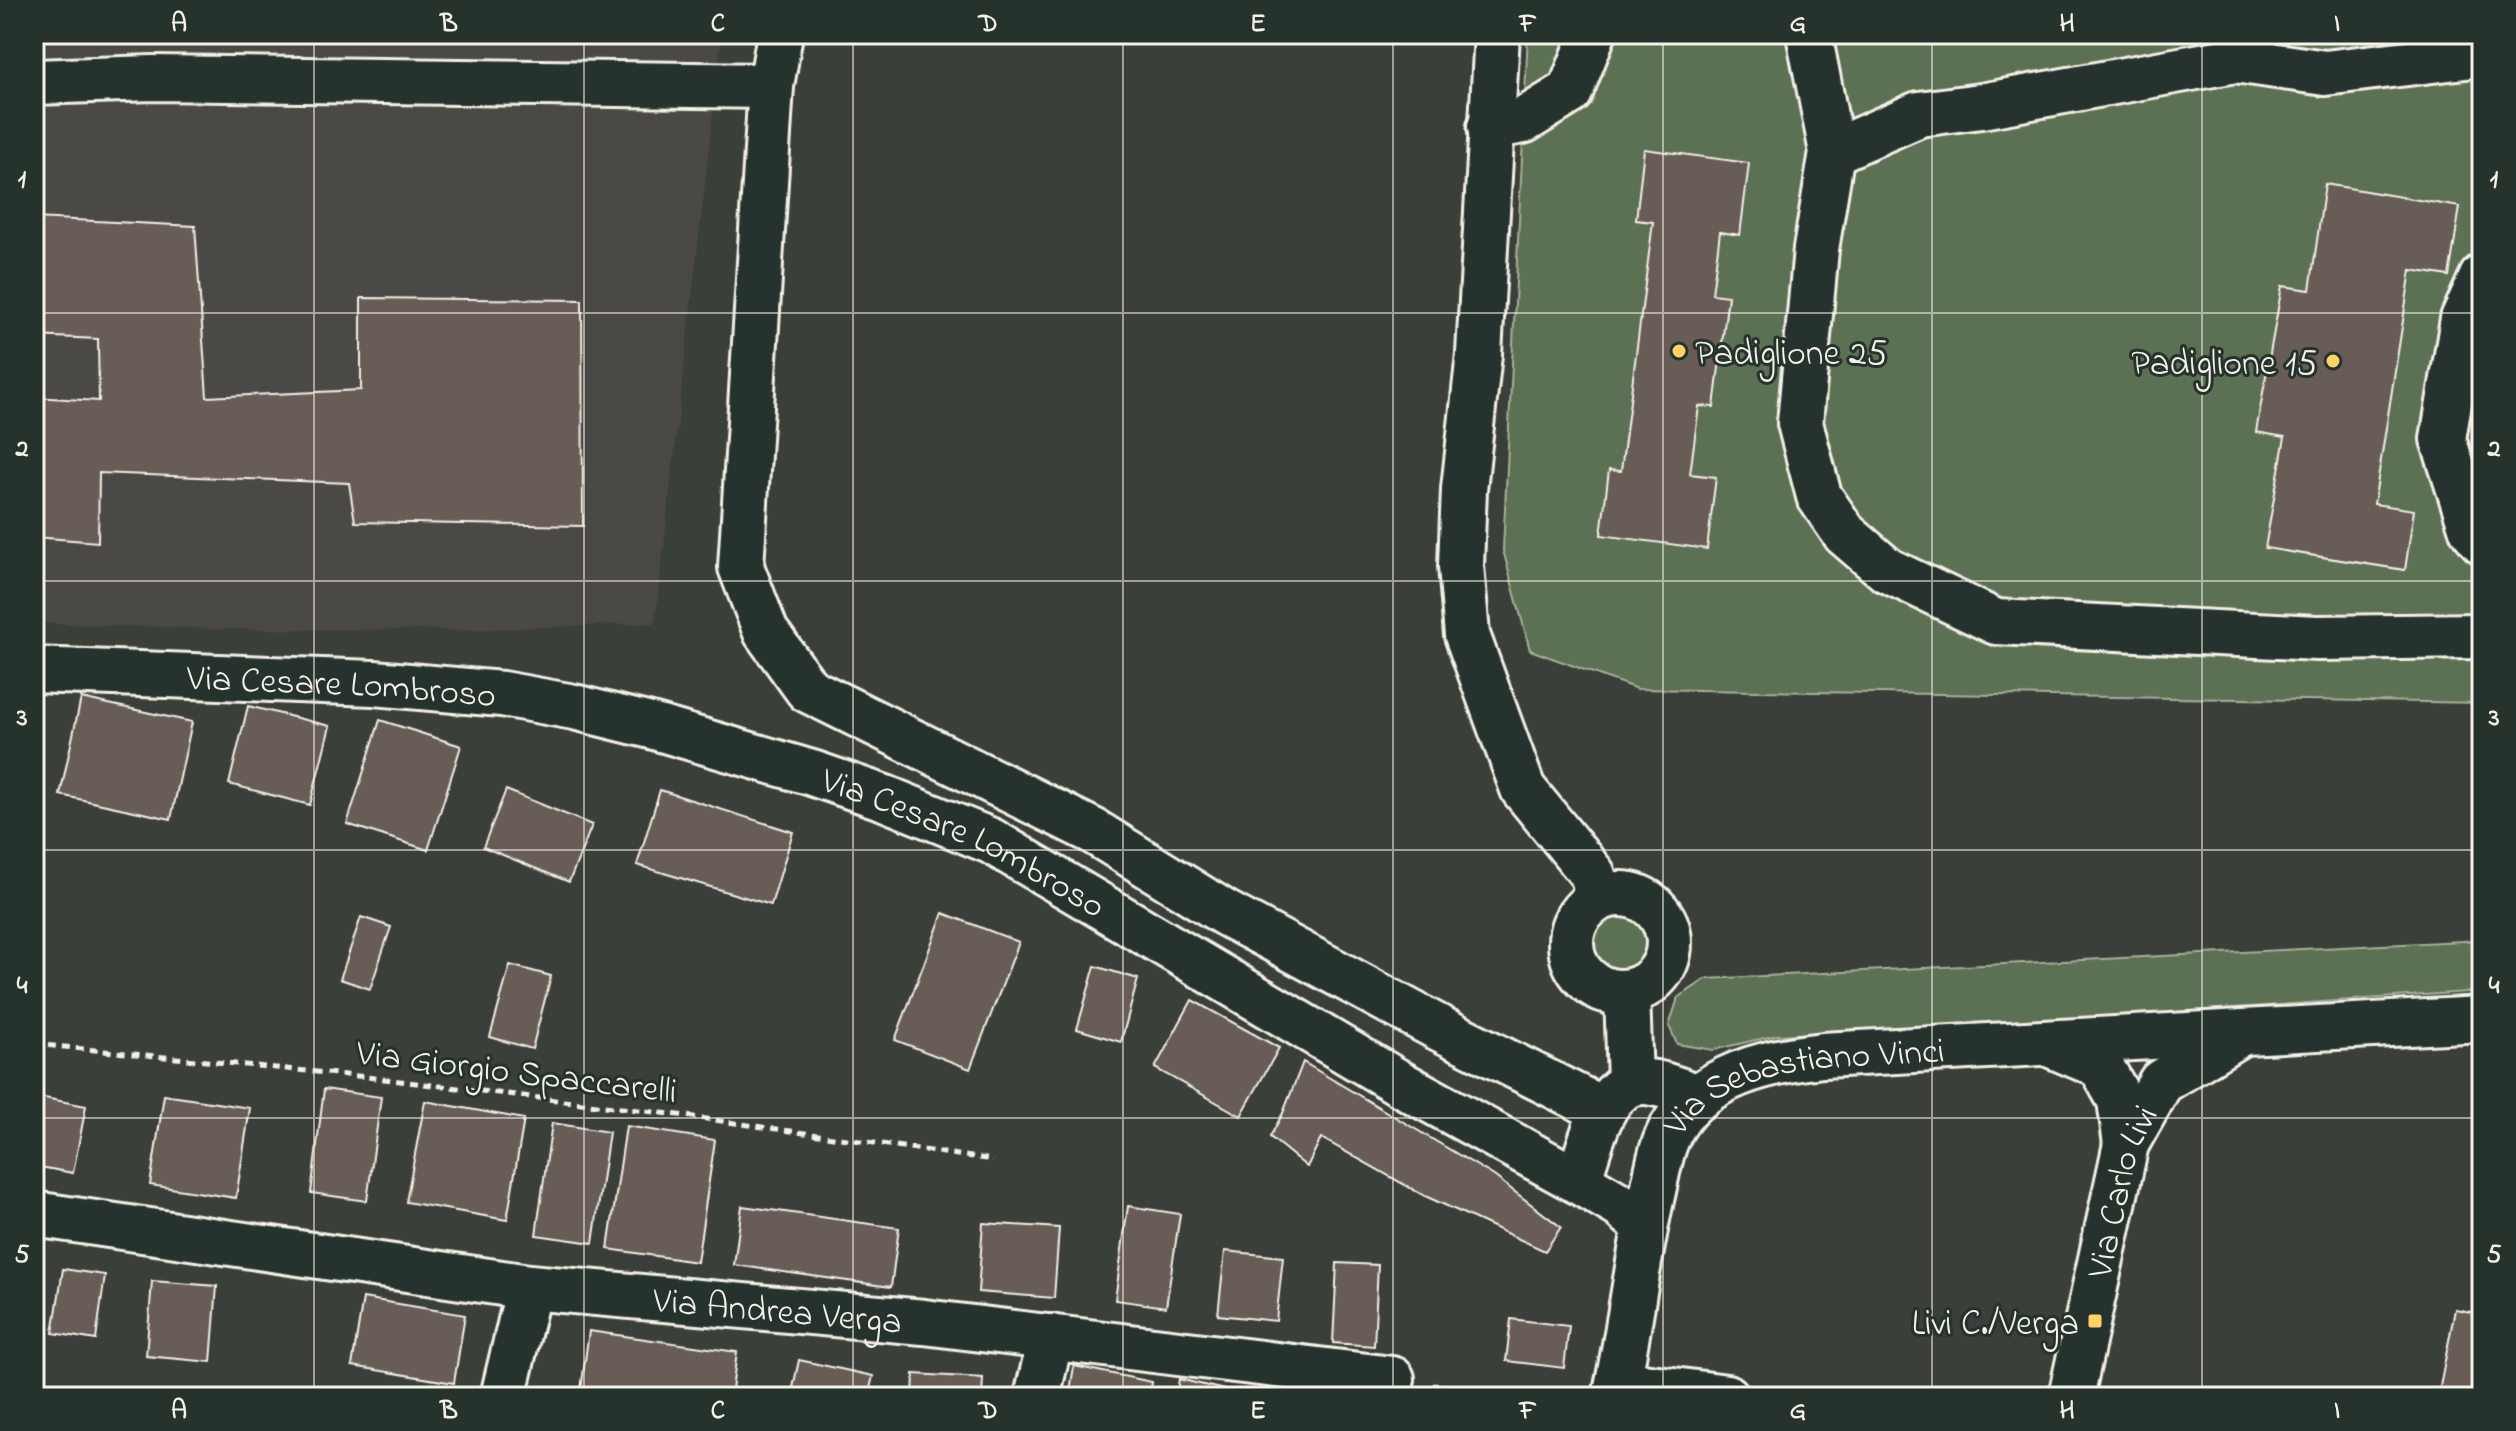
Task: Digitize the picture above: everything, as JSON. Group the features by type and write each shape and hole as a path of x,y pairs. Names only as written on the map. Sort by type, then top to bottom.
{"street":[{"path":"780,34 771,86 741,567 766,632 808,690 1093,831 1225,913 1439,1028 1617,1096 1649,1082 1699,1097"},
{"path":"1497,34 1479,354 1464,489 1461,566 1467,635 1523,789 1593,875 1598,899"},
{"path":"1490,127 1523,121 1570,92 1593,34"},
{"path":"1809,34 1832,152 1816,249 1800,423 1819,496 1845,534 1887,570 1996,622 2317,638 2482,636"},
{"path":"1832,152 1919,114 1981,106 2140,75 2238,47 2325,73 2482,54"},
{"path":"34,82 153,78 771,86"},
{"path":"2482,277 2463,319 2443,439 2472,529 2482,541"},
{"name":"Via Cesare Lombroso","path":"34,670 374,683 502,694 600,713 812,773 913,808 991,841 1403,1085 1621,1206 1645,1226"},
{"path":"1617,894 1635,896 1653,907 1667,928 1669,943 1666,960 1659,973 1643,987 1627,992 1598,987 1584,976 1574,959 1571,940 1574,925 1583,911 1598,899 1617,894"},
{"path":"1578,1181 1617,1096 1627,992"},
{"name":"Via Sebastiano Vinci","path":"1645,1226 1667,1139 1683,1113 1699,1097 1737,1074 1801,1057 2482,1019"},
{"name":"Via Carlo Livi","path":"2071,1397 2126,1144 2161,1082 2241,1033"},
{"name":"Via Sebastiano Vinci","path":"2043,1042 2101,1066 2120,1100 2126,1144"},
{"name":"Via Andrea Verga","path":"34,1214 529,1287 881,1321 924,1322 1392,1379"},
{"path":"1645,1226 1617,1390 1727,1397"},
{"path":"503,1397 529,1287"},
{"path":"1037,1397 1051,1337"}],"path":[{"name":"Via Giorgio Spaccarelli","path":"34,1044 382,1079 679,1115 993,1160"},
{"path":"1392,1379 1523,1397"}],"shaded area":[{"path":"34,34 722,34 655,623 464,630 212,629 34,623"}],"green space":[{"path":"1528,34 2482,34 2482,703 1637,689 1530,650 1503,550"},
{"path":"1620,909 1644,919 1654,943 1644,967 1620,977 1596,967 1586,943 1596,919"},
{"path":"2482,940 2482,991 2016,1023 1777,1035 1713,1050 1677,1044 1669,1026 1678,998 1706,979"}],"building":[{"name":"Padiglione 25","path":"1644,149 1749,163 1740,235 1720,232 1712,294 1728,296 1714,407 1699,406 1690,474 1716,477 1707,549 1601,535 1609,470 1621,471 1653,222 1636,220"},
{"name":"Padiglione 15","path":"2325,184 2460,207 2449,276 2411,270 2374,504 2414,510 2405,570 2265,548 2285,437 2256,432 2282,286 2310,290"},
{"path":"34,218 195,226 207,397 361,390 361,298 582,300 583,526 355,522 349,483 99,473 98,542 34,537 34,397 99,401 98,339 34,336"},
{"path":"81,698 192,722 171,819 60,795"},
{"path":"248,706 330,726 310,805 229,784"},
{"path":"380,720 461,746 428,850 347,824"},
{"path":"506,790 592,825 569,882 483,847"},
{"path":"660,790 793,832 771,905 637,865"},
{"path":"943,913 1019,942 970,1069 895,1040"},
{"path":"361,917 391,927 370,989 340,979"},
{"path":"510,965 551,976 532,1049 490,1037"},
{"path":"1095,966 1138,979 1121,1042 1077,1029"},
{"path":"1192,1000 1279,1048 1241,1116 1155,1068"},
{"path":"1303,1062 1494,1176 1561,1227 1545,1251 1423,1195 1321,1138 1307,1167 1270,1137"},
{"path":"324,1089 381,1097 367,1201 311,1193"},
{"path":"164,1095 250,1108 236,1198 150,1185"},
{"path":"34,1096 86,1106 73,1173 34,1166"},
{"path":"425,1101 524,1119 507,1220 406,1202"},
{"path":"552,1123 609,1132 593,1243 536,1235"},
{"path":"626,1126 715,1140 697,1262 608,1249"},
{"path":"742,1206 899,1228 891,1287 734,1265"},
{"path":"1128,1206 1180,1214 1166,1307 1115,1300"},
{"path":"983,1223 1059,1228 1054,1298 978,1292"},
{"path":"1225,1251 1283,1257 1276,1321 1218,1315"},
{"path":"1337,1263 1378,1265 1374,1346 1333,1343"},
{"path":"63,1269 105,1275 96,1340 53,1333"},
{"path":"152,1281 217,1286 211,1362 146,1356"},
{"path":"363,1298 465,1315 454,1383 352,1366"},
{"path":"2455,1309 2482,1314 2482,1376 2478,1397 2438,1397"},
{"path":"1511,1319 1569,1326 1564,1368 1506,1361"},
{"path":"589,1331 737,1352 731,1397 580,1397"},
{"path":"799,1360 873,1376 868,1397 791,1397"},
{"path":"1074,1366 1152,1382 1150,1397 1069,1397"},
{"path":"914,1374 983,1378 982,1397 913,1397"},
{"path":"1179,1379 1245,1395 1245,1397 1176,1397"}],"place":[{"name":"Padiglione 25","path":"1679,351"},
{"name":"Padiglione 15","path":"2333,361"},
{"name":"Livi C./Verga","path":"2095,1321"}]}
